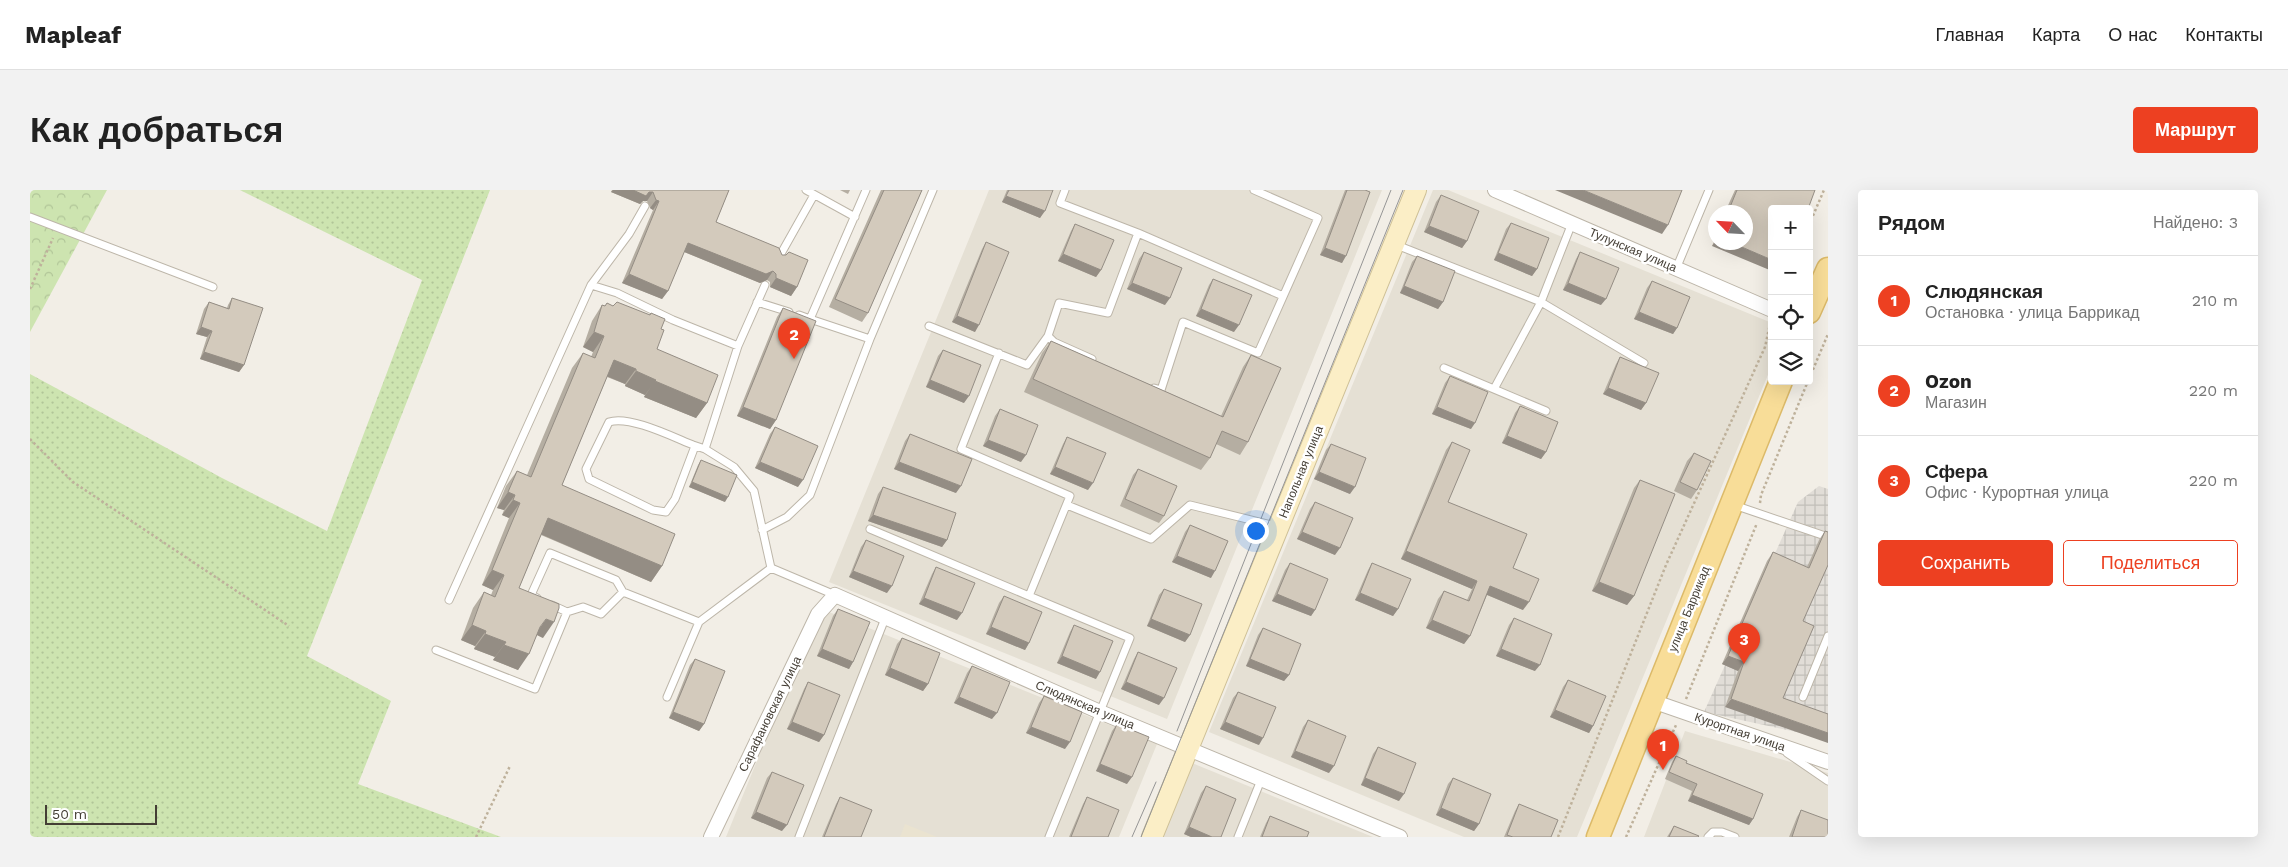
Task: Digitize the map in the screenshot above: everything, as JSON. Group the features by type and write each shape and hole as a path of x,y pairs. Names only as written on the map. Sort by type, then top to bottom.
{"main road":[{"path":"1813,303 1828,269"},
{"name":"улица Баррикад","path":"1598,837 1779,385"}],"street":[{"name":"Напольная улица","path":"1152,837 1416,190"},
{"name":"Тулунская улица","path":"1495,190 1676,268 1768,314"},
{"name":"Слюдянская улица","path":"835,595 1100,712 1400,837"},
{"name":"Сарафановская улица","path":"711,837 818,614 835,595"},
{"name":"Курортная улица","path":"1652,701 1828,762"}],"lane":[{"path":"806,190 855,217"},
{"path":"810,318 866,190"},
{"path":"762,530 787,517 810,496 870,339 933,190"},
{"path":"1065,190 1060,203 1138,233 1283,296"},
{"path":"1143,382 1161,390 1183,322 1258,352 1318,218 1254,190"},
{"path":"1676,268 1709,190"},
{"path":"778,259 814,195"},
{"path":"449,600 591,285 629,234 645,206"},
{"path":"30,218 213,287"},
{"path":"1494,388 1541,302 1572,223"},
{"path":"929,326 1028,365 1048,336 1059,303 1108,313 1138,233"},
{"path":"1394,244 1541,302 1644,363"},
{"path":"591,285 617,293 673,320 738,346"},
{"path":"705,449 738,346 765,285"},
{"path":"758,302 870,339"},
{"path":"1048,336 1054,342 1099,362"},
{"path":"999,353 961,450 1070,496 1028,596"},
{"path":"1444,368 1546,411"},
{"path":"667,698 699,622 771,568 754,491 734,467 705,449 617,419 609,422 586,469 589,479 653,510 666,512 675,499 695,446"},
{"path":"1732,504 1828,537"},
{"path":"1067,505 1151,539 1190,506 1279,526"},
{"path":"870,529 1130,638 1050,837"},
{"path":"622,592 601,614 583,607 567,612 532,595 550,553 616,580 622,592 699,622"},
{"name":"Слюдянская улица","path":"771,568 835,595"},
{"path":"436,650 534,689 567,612"},
{"path":"799,837 886,616"},
{"path":"1803,697 1828,636"},
{"path":"1775,744 1828,781"},
{"path":"1238,837 1261,780"},
{"path":"1708,837 1713,832 1722,832 1735,837"}],"path":[{"path":"1813,215 1824,190"},
{"path":"30,289 58,228"},
{"path":"1558,837 1666,564 1765,347 1768,332"},
{"path":"1813,370 1828,334"},
{"path":"1626,837 1682,711 1756,529 1761,495 1807,385"},
{"path":"30,440 73,482 289,626"},
{"path":"476,837 510,766"}],"shaded area":[{"path":"989,190 1382,190 1167,719 829,582"},
{"path":"1433,190 1448,190 1768,321 1768,375 1577,837 1464,837 1209,732"},
{"path":"1819,486 1828,489 1828,739 1704,712 1798,502"},
{"path":"819,608 1157,744 1119,837 726,837"},
{"path":"1685,731 1828,773 1828,837 1644,837"},
{"path":"1192,763 1373,837 1162,837"},
{"path":"905,824 937,837 900,837"}],"green space":[{"path":"30,190 107,190 30,332"},
{"path":"240,190 490,190 307,656 391,701 358,784 501,837 30,837 30,374 222,478 327,531 422,280"}],"building":[{"path":"633,190 729,190 716,222 779,248 782,255 786,255 789,252 808,260 797,287 776,278 776,274 773,271 766,274 688,243 668,291 629,274 659,201 656,200 653,192 649,192 646,196"},
{"path":"884,190 922,190 868,313 835,299"},
{"path":"1009,190 1053,190 1045,211 1006,196"},
{"path":"1347,190 1365,190 1370,192 1346,256 1325,248"},
{"path":"1583,190 1682,190 1668,225"},
{"path":"1737,190 1815,190 1809,205 1768,205 1768,258 1749,250 1753,250 1753,205 1731,205"},
{"path":"1441,195 1479,211 1467,241 1429,226"},
{"path":"1511,223 1549,238 1537,269 1498,253"},
{"path":"1075,224 1114,240 1101,270 1063,254"},
{"path":"986,242 1009,252 979,325 957,316"},
{"path":"1144,252 1182,268 1170,298 1132,283"},
{"path":"1580,252 1619,268 1606,299 1568,283"},
{"path":"1417,256 1455,271 1443,302 1404,286"},
{"path":"1213,279 1252,295 1239,325 1201,309"},
{"path":"1652,281 1690,297 1677,328 1639,312"},
{"path":"232,298 263,308 244,365 204,352 212,331 201,327 209,302 229,309"},
{"path":"617,302 665,319 661,329 664,330 657,349 718,375 707,403 655,381 636,371 636,369 614,360 562,485 675,534 662,566 548,518 519,588 559,604 559,608 554,622 546,619 540,627 529,654 504,645 506,642 485,634 486,631 472,625 484,592 495,597 504,575 492,570 520,503 513,500 515,495 508,492 517,471 531,477 583,353 595,358 604,336 594,332 602,305 605,306 607,303 613,306"},
{"path":"783,308 816,321 776,420 743,407"},
{"path":"1051,341 1223,417 1251,355 1281,368 1248,442 1222,431 1210,458 1033,379"},
{"path":"943,350 981,365 969,396 930,380"},
{"path":"1620,357 1659,373 1646,403 1608,388"},
{"path":"1450,376 1488,392 1475,423 1437,407"},
{"path":"1520,406 1558,422 1546,452 1507,436"},
{"path":"1000,409 1038,425 1026,455 988,440"},
{"path":"775,427 818,446 803,480 760,462"},
{"path":"910,434 972,459 961,486 899,462"},
{"path":"1067,437 1106,453 1093,483 1055,467"},
{"path":"1452,442 1470,450 1448,502 1527,534 1513,568 1539,579 1529,602 1490,586 1470,636 1432,620 1444,591 1469,601 1477,581 1406,551"},
{"path":"1331,444 1366,458 1355,487 1319,472"},
{"path":"1694,453 1711,461 1697,490 1680,482"},
{"path":"701,460 737,475 728,497 692,482"},
{"path":"1138,469 1177,486 1164,516 1125,499"},
{"path":"1640,480 1675,494 1634,596 1599,582"},
{"path":"883,487 956,513 947,540 873,515"},
{"path":"1315,502 1353,518 1340,548 1302,532"},
{"path":"1190,525 1228,541 1215,571 1177,556"},
{"path":"1825,531 1828,532 1828,565 1803,621 1814,626 1783,698 1828,714 1828,733 1731,699 1744,662 1728,656 1773,552 1809,568"},
{"path":"866,540 904,556 892,586 853,571"},
{"path":"1290,563 1328,579 1315,610 1277,594"},
{"path":"1372,563 1411,579 1398,609 1360,593"},
{"path":"936,567 975,583 962,613 924,598"},
{"path":"1164,589 1202,604 1190,635 1151,619"},
{"path":"1004,596 1042,612 1029,643 991,627"},
{"path":"838,609 870,622 853,662 822,649"},
{"path":"1514,618 1552,634 1540,665 1501,649"},
{"path":"1074,625 1113,641 1100,672 1062,656"},
{"path":"1263,628 1301,644 1289,675 1250,659"},
{"path":"902,638 940,653 928,684 890,668"},
{"path":"1138,652 1177,668 1164,698 1126,682"},
{"path":"695,659 725,671 704,724 673,712"},
{"path":"972,666 1010,682 997,713 959,697"},
{"path":"1568,680 1606,696 1593,726 1555,710"},
{"path":"808,682 840,695 824,735 792,722"},
{"path":"1238,692 1276,707 1263,738 1225,722"},
{"path":"1044,696 1082,712 1070,742 1031,727"},
{"path":"1308,720 1346,736 1334,766 1295,751"},
{"path":"1117,724 1149,737 1132,777 1100,764"},
{"path":"1378,747 1416,763 1404,794 1365,778"},
{"path":"1676,756 1687,761 1686,763 1763,794 1753,819 1692,795 1697,784 1669,772"},
{"path":"772,772 804,785 787,825 756,812"},
{"path":"1453,778 1491,794 1479,824 1441,808"},
{"path":"1206,786 1236,799 1221,837 1212,837 1189,827"},
{"path":"840,797 872,810 861,837 824,837"},
{"path":"1087,797 1119,810 1108,837 1071,837"},
{"path":"1519,804 1558,820 1551,837 1513,837 1507,835"},
{"path":"1801,810 1828,820 1828,837 1792,837"},
{"path":"1270,816 1309,832 1307,837 1262,837"},
{"path":"1674,826 1699,836 1669,837"}],"tram line":[{"path":"1177,731 1391,190"},
{"path":"1141,837 1403,190"},
{"path":"1132,837 1156,782"}],"place":[{"name":"Ozon","path":"794,359"},
{"name":"Сфера","path":"1744,664"},
{"name":"Слюдянская","path":"1663,770"}]}
